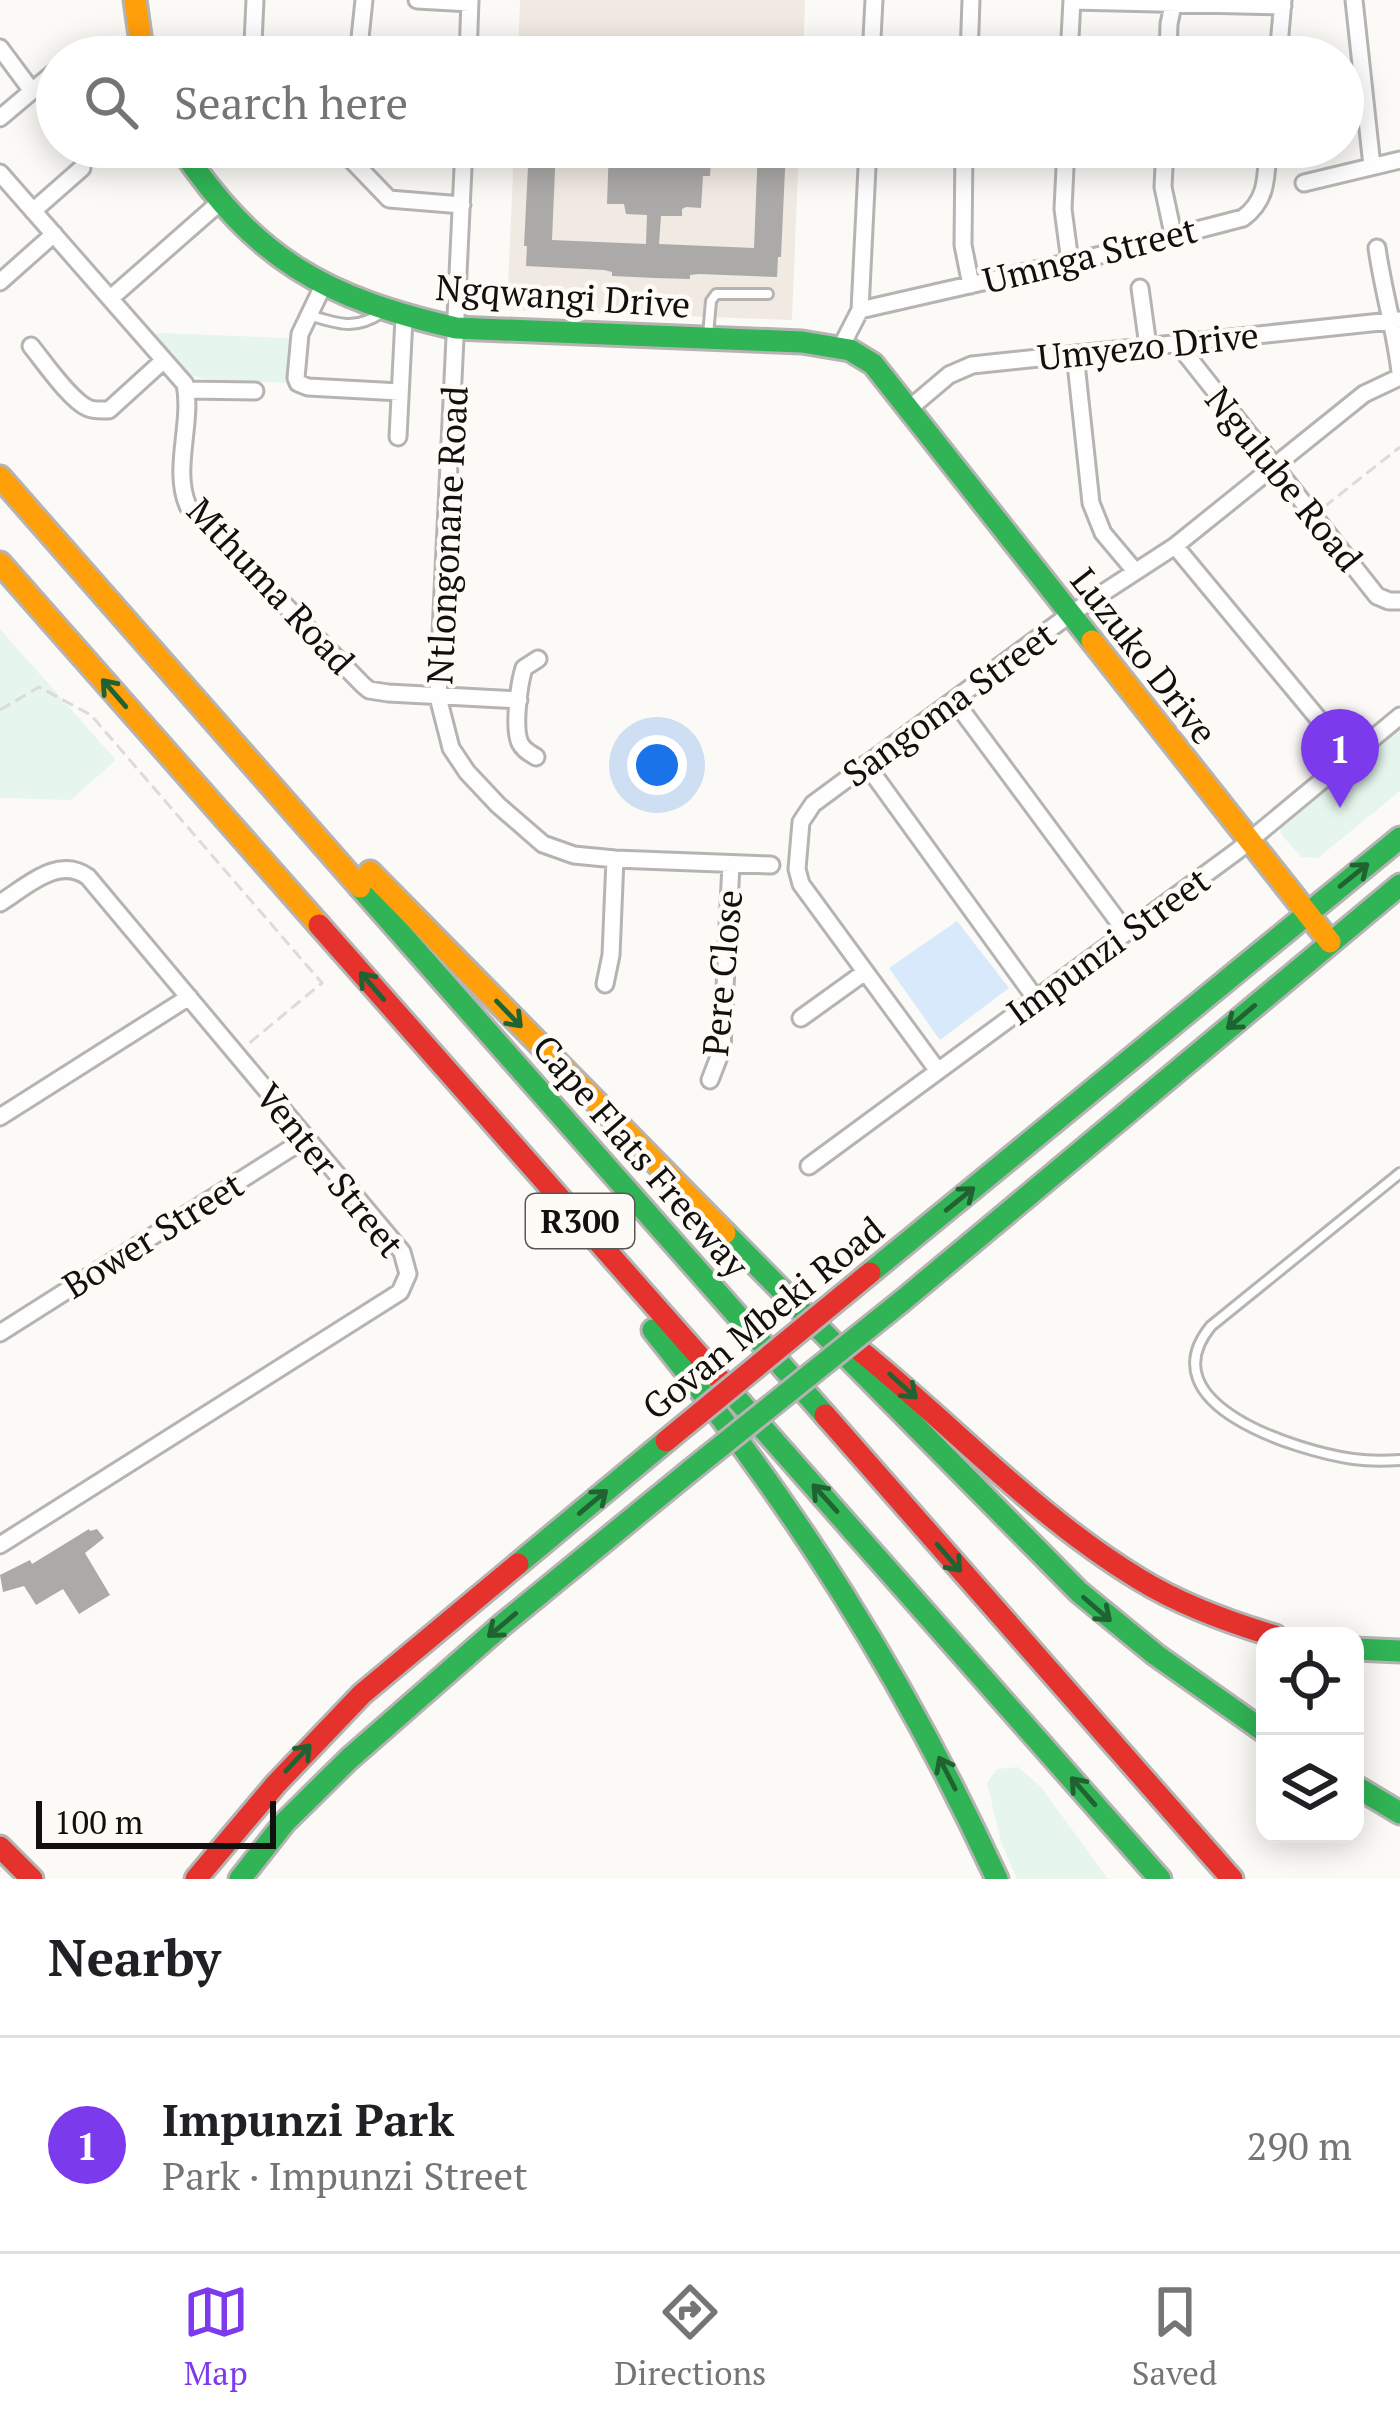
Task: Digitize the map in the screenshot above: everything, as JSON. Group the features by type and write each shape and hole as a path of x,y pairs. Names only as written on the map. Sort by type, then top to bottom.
{"main road":[{"path":"135,0 140,36"},
{"name":"Ngqwangi Drive","path":"195,168 219,203 268,251 323,286 394,314 456,328 841,347"},
{"path":"841,347 873,364 910,408"},
{"name":"Luzuko Drive","path":"910,408 1330,942"},
{"name":"Cape Flats Freeway","path":"0,477 1232,1879"},
{"name":"R300","path":"0,563 1160,1879"},
{"path":"236,743 383,884 1094,1607 1158,1660 1256,1726"},
{"name":"Govan Mbeki Road","path":"196,1879 266,1792 362,1694 1400,838"},
{"name":"Govan Mbeki Road","path":"240,1879 285,1822 502,1625 902,1301 1400,885"},
{"path":"415,1035 512,1166 757,1461 920,1721 997,1879"},
{"path":"777,1288 881,1366 1022,1492 1095,1550 1176,1600 1256,1630"},
{"path":"1364,1649 1400,1651"},
{"path":"1364,1791 1400,1813"},
{"path":"0,1847 32,1879"}],"street":[{"path":"254,36 255,0"},
{"path":"360,36 364,0"},
{"path":"417,0 470,1 469,36"},
{"path":"873,36 874,0"},
{"path":"970,36 971,0"},
{"path":"1071,36 1072,0 1283,3 1280,36"},
{"path":"1354,0 1358,36"},
{"path":"1169,36 1174,1"},
{"path":"0,48 32,91"},
{"path":"0,118 36,88"},
{"path":"1364,92 1372,166"},
{"path":"1304,183 1400,160"},
{"path":"33,211 82,168"},
{"path":"359,168 389,199 462,205"},
{"name":"Ntlongonane Road","path":"463,168 438,697 452,748 467,772 526,832 559,851 615,859 771,865"},
{"path":"841,347 860,310 867,168"},
{"path":"964,168 963,245 971,285"},
{"path":"1065,168 1070,262"},
{"path":"1164,168 1173,235"},
{"name":"Umnga Street","path":"860,310 1243,218 1257,208 1264,194 1266,168"},
{"path":"0,172 187,390 255,392"},
{"path":"112,298 219,203"},
{"path":"0,282 54,234"},
{"path":"1377,248 1386,304 1397,320 1400,374"},
{"path":"323,286 298,342 296,378 300,385 400,392"},
{"path":"1140,288 1148,346"},
{"path":"394,314 398,437"},
{"name":"Umyezo Drive","path":"910,408 961,368 1397,320"},
{"name":"Ngulube Road","path":"1177,343 1376,596 1400,602"},
{"path":"31,346 77,400 100,410 109,410 164,359"},
{"path":"1076,354 1091,503 1103,533 1136,571"},
{"name":"Sangoma Street","path":"938,1071 801,884 797,869 805,814 1069,615 1175,546 1364,394 1400,374"},
{"name":"Mthuma Road","path":"187,390 182,480 188,506 369,690 519,700"},
{"path":"1175,546 1350,757"},
{"path":"536,757 524,750 518,738 524,668 538,659"},
{"path":"954,700 1126,932"},
{"name":"Impunzi Street","path":"809,1166 1249,841 1400,716"},
{"path":"866,764 1036,999"},
{"path":"605,984 611,956 615,859"},
{"name":"Pere Close","path":"710,1080 722,1048 731,864"},
{"name":"Venter Street","path":"0,903 59,869 88,877 401,1252 408,1274 400,1292 0,1545"},
{"path":"801,1018 865,972"},
{"path":"0,1117 189,997"},
{"name":"Bower Street","path":"0,1333 307,1138"}],"lane":[{"path":"707,339 716,294 768,294"},
{"path":"309,315 354,325 394,314"},
{"path":"1400,1173 1211,1326 1200,1342 1196,1360 1206,1394 1250,1427 1331,1454 1400,1460"}],"path":[{"path":"1313,516 1400,447"},
{"path":"0,710 39,687 91,715 322,983 236,1054"}],"shaded area":[{"path":"520,0 805,0 804,36 519,36"},
{"path":"513,168 798,168 792,320 507,310"},
{"path":"155,335 289,338 286,383 191,375"},
{"path":"0,629 116,760 71,800 0,798"},
{"path":"1400,726 1400,791 1318,858 1301,857 1281,834 1279,824"},
{"path":"1018,1767 1041,1787 1108,1879 1017,1879 1001,1842 987,1783 997,1769"}],"water":[{"path":"957,921 1009,988 940,1040 889,968"}],"building":[{"path":"528,168 555,168 552,240 646,244 647,215 626,214 624,204 607,204 608,168 711,168 710,176 703,176 701,208 686,207 682,216 661,216 659,244 754,248 757,168 785,168 777,277 699,274 690,279 655,278 526,266"},
{"path":"89,1529 97,1529 104,1538 85,1553 110,1595 79,1614 63,1589 36,1605 24,1586 3,1592 0,1575 30,1560 32,1564"}],"traffic: fast":[{"path":"195,168 237,219 297,269 368,303 410,316 456,328 802,342 850,350 873,364 1092,641"},
{"path":"870,1273 1400,838"},
{"path":"902,1301 1400,885"},
{"path":"360,887 825,1415"},
{"path":"725,1233 1079,1592 1156,1655 1256,1726"},
{"path":"690,1471 902,1301"},
{"path":"653,1330 753,1461 843,1594 923,1732 997,1879"},
{"path":"729,1390 1160,1879"},
{"path":"518,1564 666,1441"},
{"path":"240,1879 285,1822 349,1759 502,1625 690,1471"},
{"path":"1364,1649 1400,1651"},
{"path":"1364,1791 1400,1813"}],"traffic: slow":[{"path":"135,0 140,36"},
{"path":"0,477 360,887"},
{"path":"0,563 319,925"},
{"path":"1092,641 1330,942"},
{"path":"370,872 725,1233"}],"traffic: jam":[{"path":"319,925 729,1390"},
{"path":"666,1441 870,1273"},
{"path":"853,1345 1027,1497 1100,1554 1171,1597 1256,1630"},
{"path":"825,1415 1232,1879"},
{"path":"196,1879 276,1784 362,1694 518,1564"},
{"path":"0,1847 32,1879"}],"place":[{"name":"Impunzi Park","path":"1340,808"}]}
